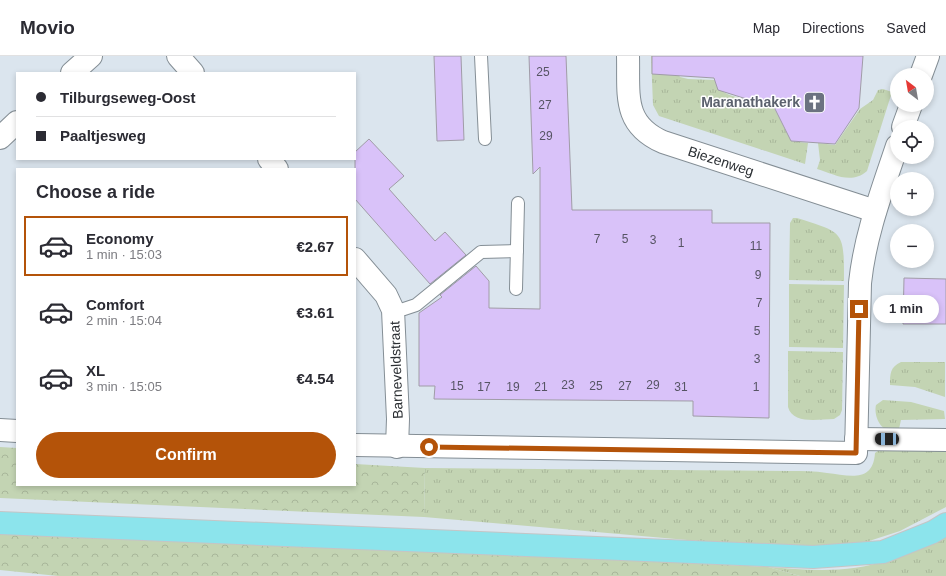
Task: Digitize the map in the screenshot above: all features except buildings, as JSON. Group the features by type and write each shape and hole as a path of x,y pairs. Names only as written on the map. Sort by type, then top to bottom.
{"highway":[{"path":"0,523 813,557 883,552 933,532 946,524"}],"street":[{"path":"73,72 91,56"},
{"path":"178,56 192,72"},
{"name":"Biezenweg","path":"628,56 630,102 633,117 646,134 663,142 875,211"},
{"path":"924,68 928,56"},
{"path":"0,138 16,123"},
{"path":"270,160 277,168"},
{"path":"856,446 860,283 866,240 891,164"},
{"name":"Barneveldstraat","path":"356,260 386,295 393,310 397,389 397,447"},
{"path":"0,430 16,431"},
{"path":"356,445 397,447 856,446 946,440"}],"lane":[{"path":"481,56 484,139"},
{"path":"516,289 518,203"},
{"path":"393,310 404,309 416,305 481,252 517,251"}],"green space":[{"path":"651,56 677,56 678,74 680,77 688,79 716,80 720,89 735,97 756,101 772,92 771,102 791,141 808,143 805,164 659,116 653,105"},
{"path":"883,89 890,91 890,98 867,171 861,175 849,178 836,176 817,169 820,160 818,143 835,145 860,109 873,100 878,90"},
{"path":"793,218 824,227 833,231 838,236 842,243 844,281 789,280 790,223"},
{"path":"789,284 844,285 843,348 789,347"},
{"path":"788,351 843,352 842,410 840,415 834,419 807,420 801,419 791,413 788,407"},
{"path":"901,362 945,362 945,397 915,387 890,385 891,371"},
{"path":"883,400 911,402 944,411 945,419 901,420 899,429 885,429 876,416 876,405"},
{"path":"0,447 16,448 16,486 356,486 356,464 425,468 424,517 0,498"},
{"path":"946,449 946,507 900,531 866,542 789,549 424,517 425,468 804,471 851,476 864,473 870,469 875,453 879,450"},
{"path":"0,531 768,567 800,576 58,576 0,570"},
{"path":"946,534 946,576 800,576 768,567 828,570 858,567 894,557"}],"place":[{"name":"Maranathakerk","path":"815,102"}],"route":[{"path":"429,447 856,453 859,309"}]}
